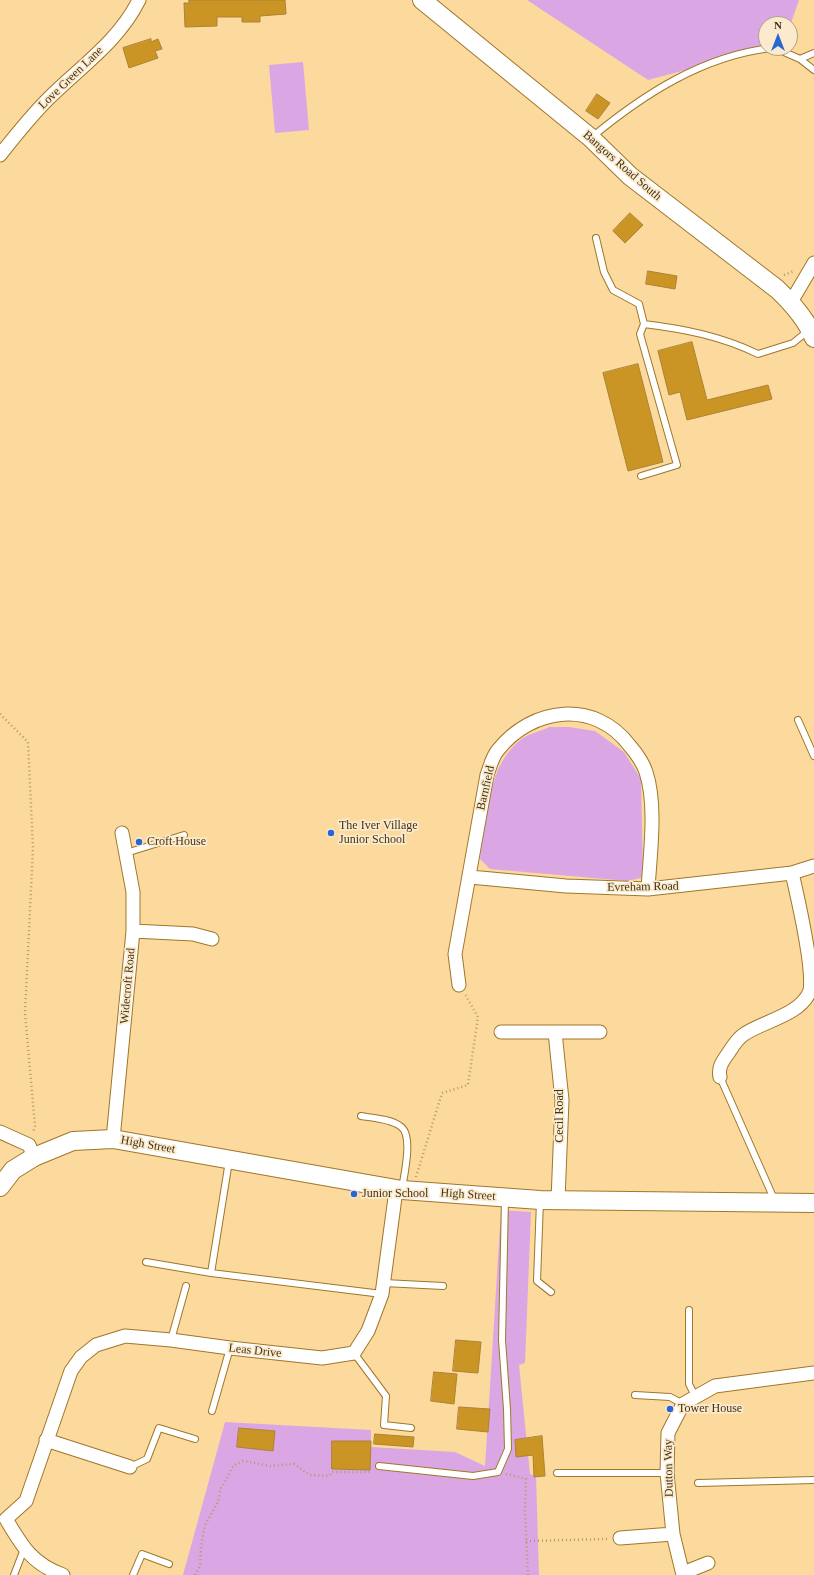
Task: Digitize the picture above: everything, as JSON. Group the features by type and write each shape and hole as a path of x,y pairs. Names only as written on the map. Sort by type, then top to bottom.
{"main road":[{"name":"Bangors Road South","path":"422,0 591,138 630,176 777,288 791,302 812,334"},
{"name":"High Street","path":"0,1187 13,1170 34,1157 73,1141 113,1139 399,1190 540,1200 814,1203"}],"street":[{"name":"Love Green Lane","path":"0,155 47,99 97,55 128,21 139,0"},
{"path":"791,302 814,263"},
{"name":"Barnfield","path":"459,984 456,954 464,900 470,877 487,775 497,751 526,724 559,714 582,715 599,720 625,739 646,771 650,789 651,817 648,890"},
{"name":"Widecroft Road","path":"113,1139 133,931 133,892 122,833"},
{"name":"Evreham Road","path":"470,877 566,886 648,890 792,874 814,866"},
{"path":"720,1077 719,1070 723,1061 743,1035 793,1010 804,1000 810,991 812,980 808,945 792,874"},
{"path":"133,931 193,934 212,938"},
{"path":"501,1032 600,1032"},
{"name":"Cecil Road","path":"555,1032 562,1100 558,1200"},
{"path":"0,1132 29,1145 34,1157"},
{"path":"354,1353 368,1331 383,1288 399,1190"},
{"name":"Leas Drive","path":"63,1575 47,1569 24,1549 3,1520 26,1501 71,1371 81,1357 96,1345 125,1336 322,1358 354,1353"},
{"path":"683,1404 715,1386 814,1373"},
{"name":"Dutton Way","path":"683,1404 668,1433 667,1473 672,1534 683,1574"},
{"path":"46,1440 130,1467"},
{"path":"620,1538 672,1534"},
{"path":"683,1574 708,1563"}],"lane":[{"path":"591,138 652,92 697,68 758,49"},
{"path":"800,59 814,53"},
{"path":"793,56 800,59 814,70"},
{"path":"596,238 604,272 613,290 639,304 644,324 640,334 677,465 641,476"},
{"path":"644,324 691,331 734,342 758,354 793,343 812,334"},
{"path":"798,720 814,756"},
{"path":"126,853 184,835"},
{"path":"720,1077 776,1202"},
{"path":"361,1116 392,1122 404,1128 407,1134 407,1157 399,1190"},
{"path":"211,1273 229,1159"},
{"path":"380,1466 473,1476 498,1472 508,1449 507,1409 502,1340 505,1197"},
{"path":"540,1200 537,1281 551,1292"},
{"path":"146,1262 211,1273 383,1288 443,1286"},
{"path":"171,1340 186,1286"},
{"path":"690,1310 689,1384 696,1396"},
{"path":"212,1411 230,1348"},
{"path":"354,1353 386,1396 384,1425 411,1428"},
{"path":"635,1395 670,1397 683,1404"},
{"path":"130,1467 147,1459 159,1428 195,1439"},
{"path":"557,1473 667,1473"},
{"path":"698,1483 814,1480"},
{"path":"14,1575 24,1549"},
{"path":"133,1575 142,1554 169,1564"}],"path":[{"path":"0,714 28,742 33,848 25,1012 35,1126"},
{"path":"416,1175 442,1093 468,1085 478,1017 471,1003"},
{"path":"195,1575 200,1566 201,1546 205,1525 218,1502 221,1488 234,1465 243,1462 270,1466 294,1464 310,1475 328,1476 332,1472 373,1472"},
{"path":"498,1472 526,1479 526,1541 528,1575"},
{"path":"526,1541 620,1538"}],"shaded area":[{"path":"527,0 799,0 793,16 758,16 758,51 648,80"},
{"path":"303,62 309,130 275,133 269,65"},
{"path":"549,727 569,727 595,731 624,752 641,779 643,871 641,878 627,881 490,869 480,859 490,793 502,762 511,749 523,738"},
{"path":"501,1210 531,1212 525,1363 519,1365 530,1474 536,1476 539,1575 183,1575 225,1422 371,1430 371,1447 455,1452 485,1466"}],"building":[{"path":"189,0 285,0 286,14 260,16 260,22 242,22 242,17 217,17 217,26 185,27 184,3 189,3"},
{"path":"151,39 151,42 158,39 162,49 155,51 158,58 129,68 123,48"},
{"path":"597,94 610,103 598,119 586,111"},
{"path":"630,213 643,225 625,243 613,231"},
{"path":"648,271 677,276 675,289 646,284"},
{"path":"692,342 707,400 768,385 772,399 687,420 680,392 669,395 658,351"},
{"path":"638,364 663,462 628,471 603,373"},
{"path":"456,1340 481,1342 478,1373 453,1371"},
{"path":"434,1372 457,1374 454,1404 431,1401"},
{"path":"459,1407 490,1409 488,1432 457,1429"},
{"path":"239,1428 275,1431 273,1451 237,1447"},
{"path":"375,1434 414,1437 413,1447 374,1444"},
{"path":"542,1436 545,1476 534,1477 533,1455 516,1457 515,1440"},
{"path":"332,1441 371,1441 370,1470 332,1469"}],"place":[{"name":"The Iver Village Junior School","path":"331,833"},
{"name":"Croft House","path":"139,842"},
{"name":"Junior School","path":"354,1194"},
{"name":"Tower House","path":"670,1409"}]}
